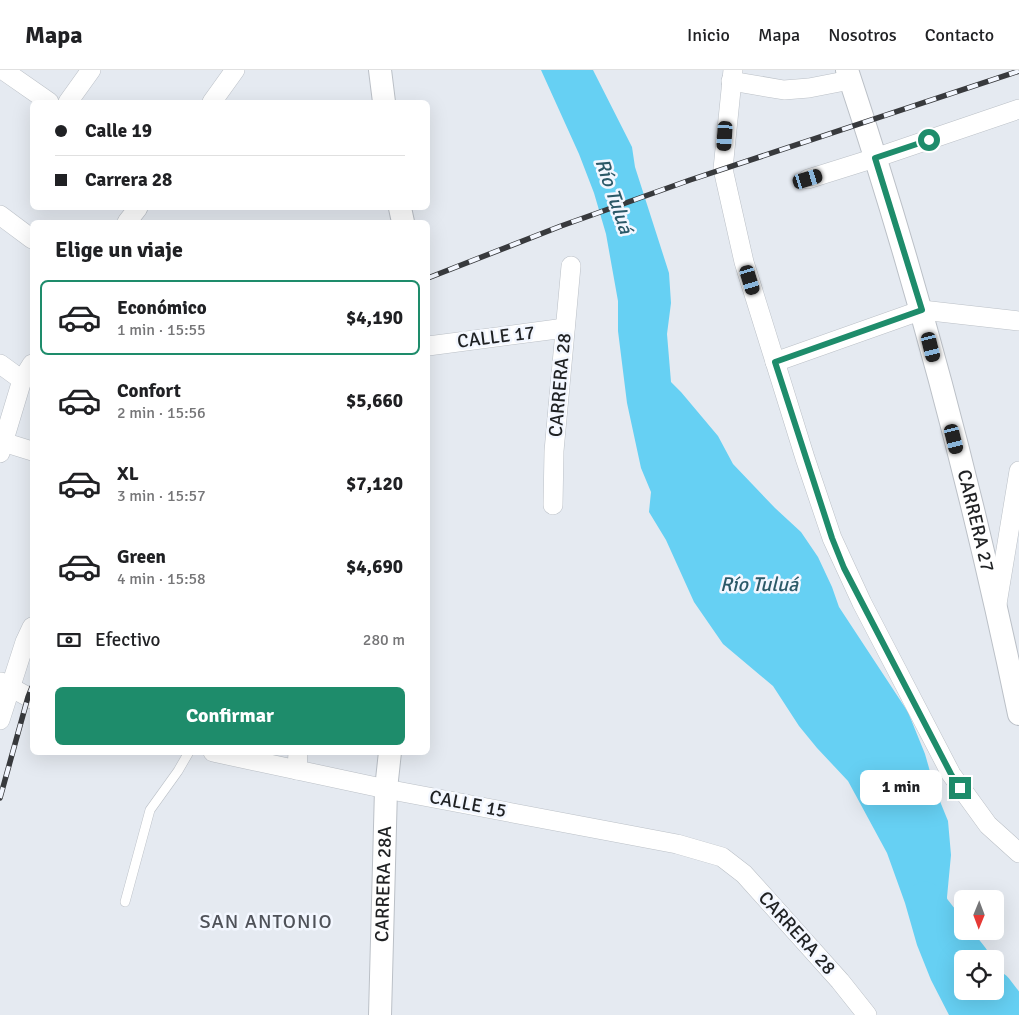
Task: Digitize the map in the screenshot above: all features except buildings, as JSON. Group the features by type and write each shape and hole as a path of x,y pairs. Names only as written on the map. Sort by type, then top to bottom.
{"street":[{"path":"3,70 46,100"},
{"path":"69,100 91,70"},
{"path":"213,100 235,70"},
{"path":"380,70 384,100"},
{"path":"849,75 809,88 784,90 732,76 723,169 744,262 832,538 862,603 951,774 988,824 1019,853"},
{"name":"CARRERA 27","path":"849,75 922,310 996,606 1019,714"},
{"path":"808,179 1019,109"},
{"path":"129,220 136,210"},
{"path":"0,215 30,238"},
{"name":"CARRERA 28","path":"553,505 554,451 571,266"},
{"path":"775,362 922,310 1019,321"},
{"name":"CALLE 17","path":"430,346 565,328"},
{"path":"0,364 22,380"},
{"path":"30,367 22,380 1,445 30,451"},
{"path":"996,606 1019,471"},
{"path":"0,720 5,684 30,631"},
{"path":"5,684 30,699"},
{"name":"CALLE 15","path":"241,755 297,761 386,789 677,844 722,857"},
{"name":"CARRERA 28A","path":"380,1015 386,789 390,755"},
{"name":"CARRERA 28","path":"722,857 744,874 868,1015"}],"lane":[{"path":"125,902 150,810 187,755"}],"water":[{"name":"Río Tuluá","path":"541,70 593,70 632,147 635,167 669,273 671,303 667,334 671,382 718,436 733,464 801,532 818,557 839,607 908,712 948,821 951,855 947,897 948,924 954,935 954,940 957,940 962,950 954,950 954,1000 992,1000 1001,1015 949,1015 931,980 917,945 905,903 887,853 848,781 799,726 773,686 723,644 694,602 666,540 649,512 651,492 641,468 627,403 618,331 618,301 606,234 594,193 579,154"}],"waterway":[{"name":"Río Tuluá","path":"925,899 965,950"},
{"name":"Río Tuluá","path":"1003,1000 1015,1015"}],"railway":[{"path":"430,277 561,226 690,180 1019,71"},
{"path":"0,798 30,692"}],"district":[{"name":"SAN ANTONIO","path":"266,921"}],"route":[{"path":"929,140 875,158 922,310 775,362 805,458 844,568 960,788"}]}
